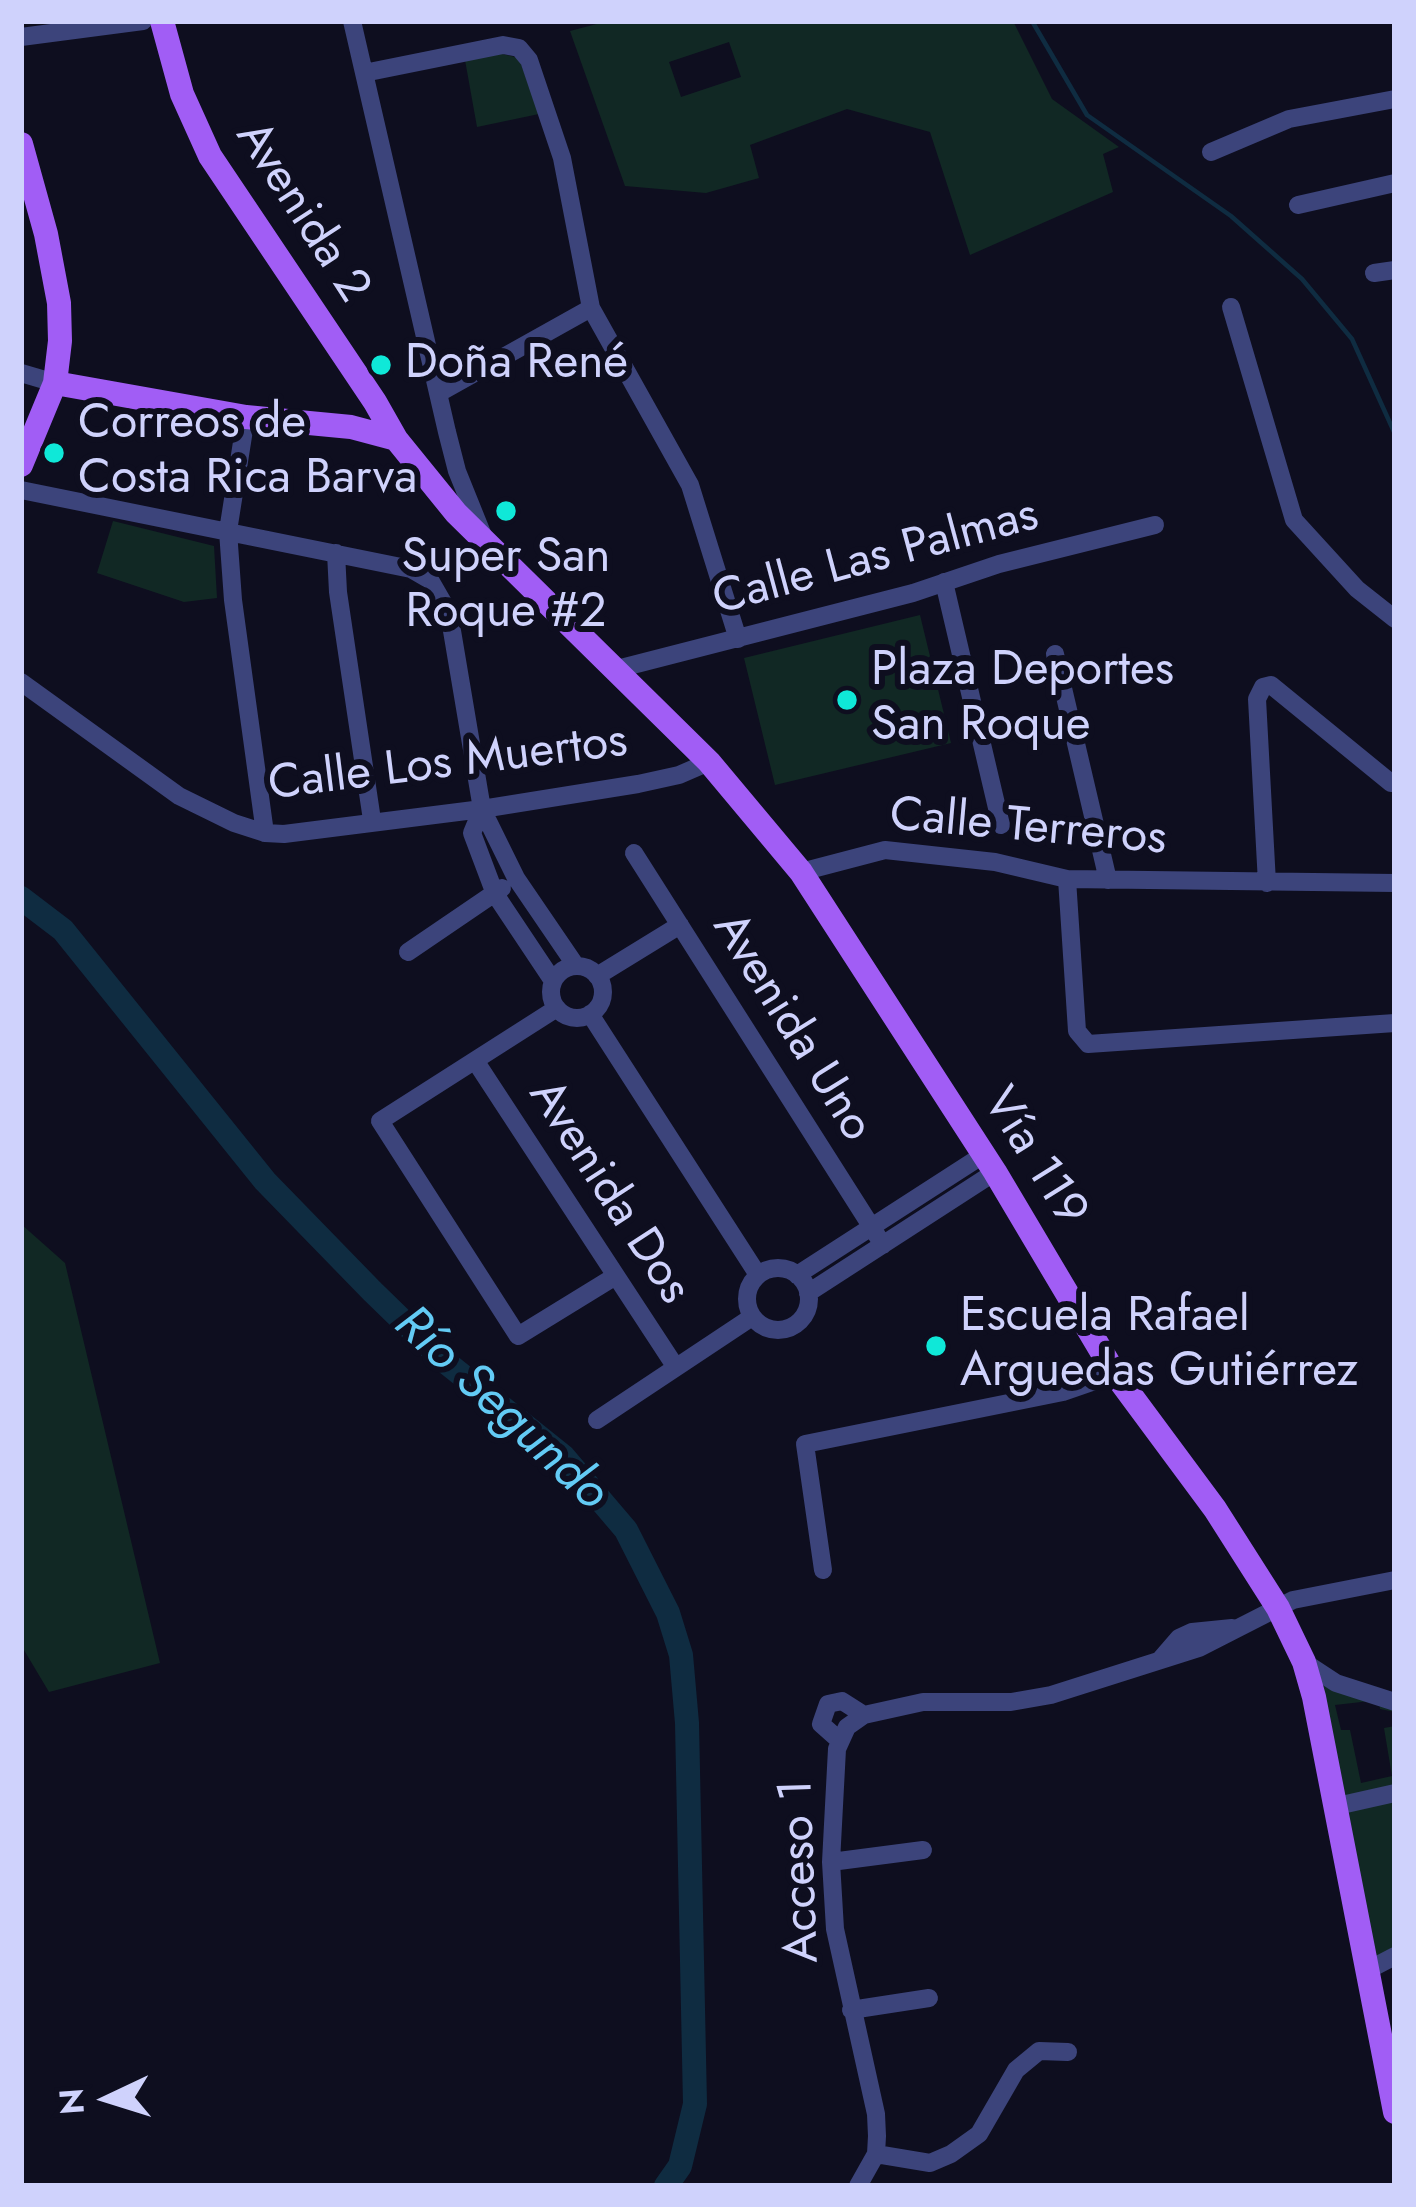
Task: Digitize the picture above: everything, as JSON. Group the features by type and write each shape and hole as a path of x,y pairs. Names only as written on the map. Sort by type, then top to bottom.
{"main road":[{"name":"Avenida 2","path":"162,21 182,94 210,156 396,439"},
{"path":"21,144 59,303 55,382 21,465"},
{"path":"55,382 396,439"},
{"path":"351,428 373,420 375,401"},
{"name":"Vía 119","path":"396,439 434,488 709,762 800,872 989,1164 1113,1369 1216,1509 1278,1608 1304,1662 1337,1806 1395,2112"}],"street":[{"path":"21,37 143,21"},
{"path":"352,21 457,471 484,539"},
{"path":"364,73 503,45 519,48 529,60 562,158 591,308 690,485 738,639"},
{"path":"1210,152 1289,119 1395,99"},
{"path":"1298,205 1395,183"},
{"path":"1373,273 1395,269"},
{"path":"1232,307 1294,520 1357,589 1395,619"},
{"path":"439,393 591,308"},
{"path":"21,374 55,382"},
{"path":"246,417 228,531 233,600 266,832"},
{"path":"434,488 452,482 457,471"},
{"path":"21,490 411,569 430,580 448,613 482,809 516,878 576,966 597,976 603,992 590,1014 572,1017 557,1008 552,995 562,970 576,966"},
{"name":"Calle Las Palmas","path":"617,669 1154,525"},
{"path":"336,553 372,820"},
{"path":"944,582 1001,825"},
{"path":"1055,654 1108,880"},
{"name":"Calle Los Muertos","path":"21,682 178,796 266,832 284,834 482,809 638,784 709,762"},
{"path":"1267,884 1256,699 1263,687 1271,685 1391,783"},
{"path":"482,809 472,832 495,894 554,981"},
{"name":"Calle Terreros","path":"800,872 885,850 995,862 1066,879 1395,883"},
{"name":"Avenida Uno","path":"634,853 883,1245"},
{"path":"408,952 516,878"},
{"path":"1066,879 1077,1031 1088,1044 1395,1024"},
{"path":"597,976 680,926"},
{"path":"557,1008 380,1121 518,1336 614,1277"},
{"path":"590,1014 758,1275"},
{"name":"Avenida Dos","path":"476,1062 675,1366"},
{"path":"803,1284 872,1227 989,1164"},
{"path":"803,1284 883,1245 989,1164"},
{"path":"778,1268 803,1284 806,1312 786,1330 767,1329 752,1317 748,1291 758,1275 778,1268"},
{"path":"597,1420 752,1317"},
{"path":"823,1570 805,1444 1046,1394 1059,1384 1113,1369"},
{"path":"839,1740 821,1724 828,1704 842,1701 864,1715 922,1702 1011,1702 1051,1695 1199,1648 1232,1628 1317,1593 1395,1580"},
{"path":"1304,1662 1336,1683 1395,1702"},
{"name":"Acceso 1","path":"864,1715 839,1740 831,1862 835,1929 876,2114 876,2154"},
{"path":"1337,1806 1395,1793"},
{"path":"831,1862 922,1850"},
{"path":"1368,1970 1395,1956"},
{"path":"851,2010 929,1998"},
{"path":"858,2186 876,2154 930,2163 952,2154 979,2134 1016,2069 1039,2051 1068,2052"}],"green space":[{"path":"608,21 1013,21 1052,99 1119,147 1103,154 1113,192 970,255 930,132 847,109 750,145 759,178 706,193 625,186 570,31","holes":["729,42 741,77 681,97 669,62"]},
{"path":"498,53 519,58 539,114 477,127 465,60"},
{"path":"113,521 214,546 217,598 184,602 97,573"},
{"name":"Plaza Deportes San Roque","path":"920,615 951,743 775,785 744,658"},
{"path":"21,1224 65,1263 160,1663 49,1692 21,1645"},
{"path":"1320,1684 1386,1701 1395,1705 1395,1712 1380,1709 1379,1700 1335,1705 1341,1730 1350,1730 1361,1783 1392,1776 1384,1728 1395,1726 1395,1787 1342,1796"},
{"path":"1395,1798 1395,1947 1375,1957 1346,1808"}],"waterway":[{"path":"1032,21 1087,115 1231,216 1302,279 1352,339 1395,434"},
{"name":"Río Segundo","path":"21,898 63,930 265,1181 443,1360 563,1456 626,1530 668,1613 681,1655 687,1723 695,2104 680,2166 666,2186"}],"place":[{"name":"Doña René","path":"381,365"},
{"name":"Correos de Costa Rica Barva","path":"54,453"},
{"name":"Super San Roque #2","path":"506,511"},
{"name":"Plaza Deportes San Roque","path":"847,700"},
{"name":"Escuela Rafael Arguedas Gutiérrez","path":"936,1346"}]}
